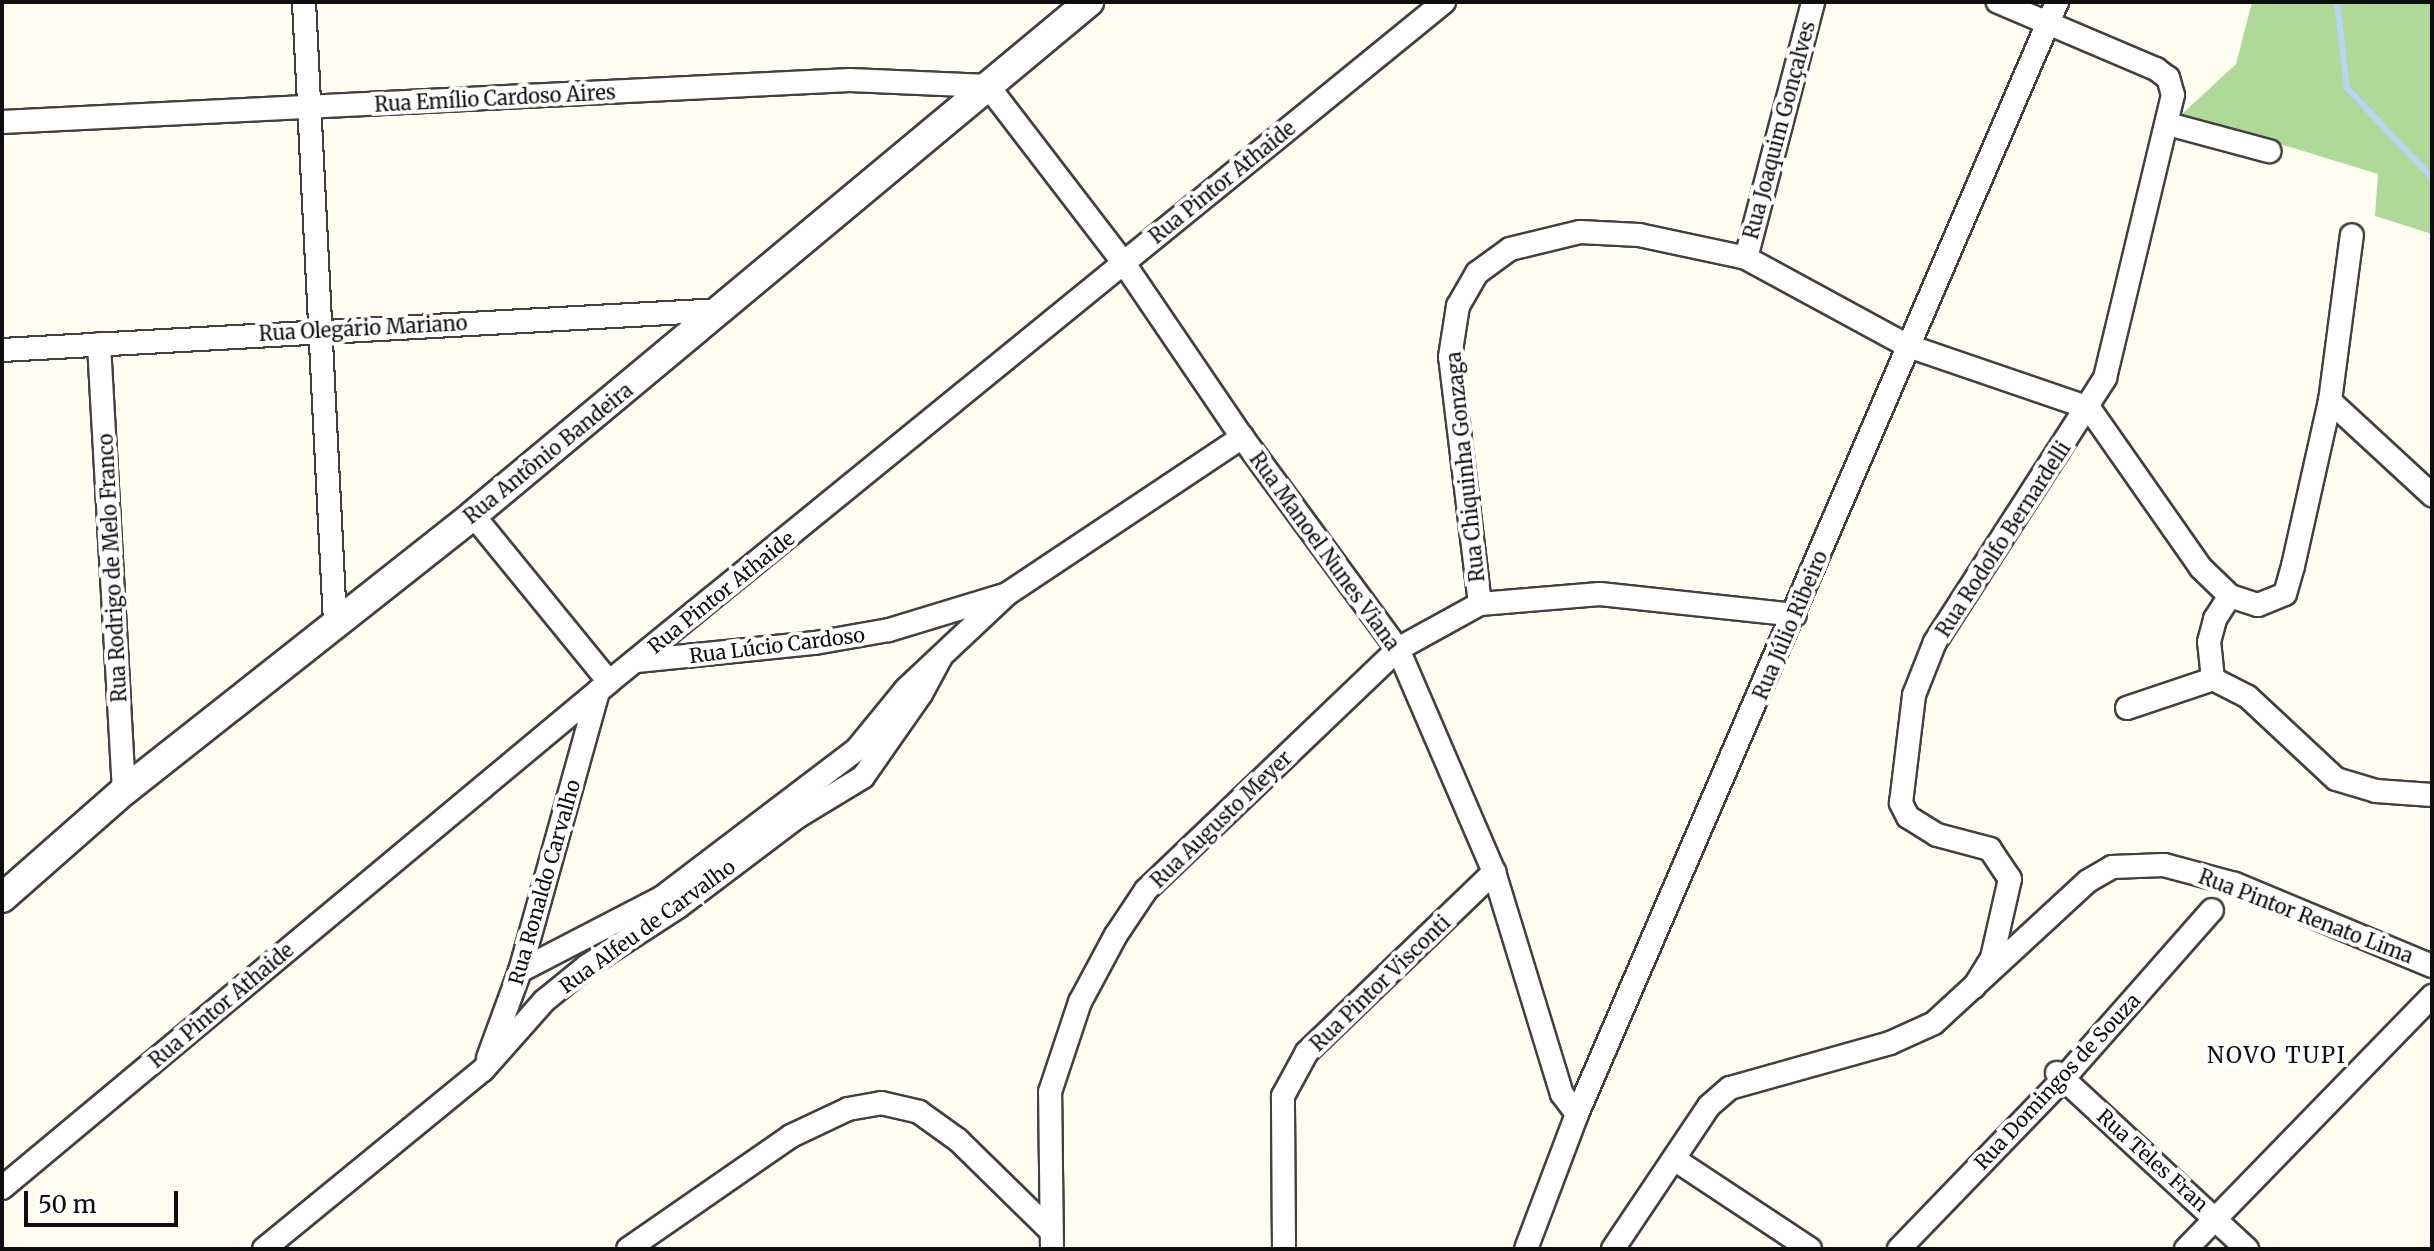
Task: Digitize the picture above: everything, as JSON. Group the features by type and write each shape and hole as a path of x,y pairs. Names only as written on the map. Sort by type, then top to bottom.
{"street":[{"path":"304,2 335,623"},
{"name":"Rua Antônio Bandeira","path":"2,898 124,791 473,515 723,310 1089,2"},
{"name":"Rua Pintor Athaide","path":"2,1188 603,686 1444,2"},
{"name":"Rua Joaquim Gonçalves","path":"1746,258 1813,2"},
{"path":"1998,2 2048,24"},
{"name":"Rua Júlio Ribeiro","path":"1526,1249 1577,1114 2057,2"},
{"name":"Rua Rodolfo Bernardelli","path":"1974,987 1992,958 2010,879 1990,849 1937,835 1908,817 1901,803 1914,695 1935,642 2089,408 2105,378 2173,95 2168,78 2048,24"},
{"name":"Rua Emílio Cardoso Aires","path":"2,122 850,80 988,86"},
{"name":"Rua Manoel Nunes Viana","path":"988,86 1123,262 1242,437 1398,649 1494,872 1562,1094 1577,1114"},
{"path":"2168,124 2269,151"},
{"name":"Rua Chiquinha Gonzaga","path":"1480,604 1450,357 1458,306 1477,273 1510,249 1580,232 1639,235 1746,258 1908,346 2089,408"},
{"path":"2089,408 2201,568 2230,596 2258,605 2285,594 2330,401 2352,235"},
{"name":"Rua Olegário Mariano","path":"2,350 723,310"},
{"name":"Rua Rodrigo de Melo Franco","path":"99,344 124,791"},
{"path":"2330,401 2432,495"},
{"name":"Rua Alfeu de Carvalho","path":"520,971 661,898 857,749 906,689 1007,594 1242,437"},
{"path":"473,515 603,686"},
{"name":"Rua Lúcio Cardoso","path":"637,661 874,633 1007,594"},
{"path":"1480,604 1600,594 1795,615"},
{"path":"2213,679 2209,642 2215,619 2230,596"},
{"name":"Rua Augusto Meyer","path":"1050,1239 1050,1092 1080,1002 1116,935 1146,890 1398,649 1480,604"},
{"name":"Rua Alfeu de Carvalho","path":"264,1249 483,1070 544,1001 587,966 678,907 786,824 863,777 913,707 941,657"},
{"path":"2127,708 2213,679 2248,697 2336,779 2376,791 2432,795"},
{"name":"Rua Ronaldo Carvalho","path":"483,1070 520,971 603,686"},
{"name":"Rua Pintor Renato Lima","path":"1613,1249 1709,1106 1730,1088 1890,1043 1934,1023 2088,881 2112,867 2164,865 2224,897 2432,966"},
{"name":"Rua Pintor Visconti","path":"1284,1249 1283,1096 1307,1052 1494,872"},
{"name":"Rua Domingos de Souza","path":"1899,1249 2224,897"},
{"path":"2186,1249 2432,996"},
{"name":"Rua Teles Fran","path":"2060,1076 2247,1249"},
{"path":"628,1249 791,1136 848,1109 881,1103 919,1112 958,1140 1050,1239"},
{"path":"1674,1159 1797,1245"}],"green space":[{"path":"2252,2 2432,2 2432,234 2375,216 2378,174 2182,114 2236,64"}],"waterway":[{"path":"2337,2 2347,88 2432,178"}],"district":[{"name":"NOVO TUPI","path":"2277,1056"}]}
